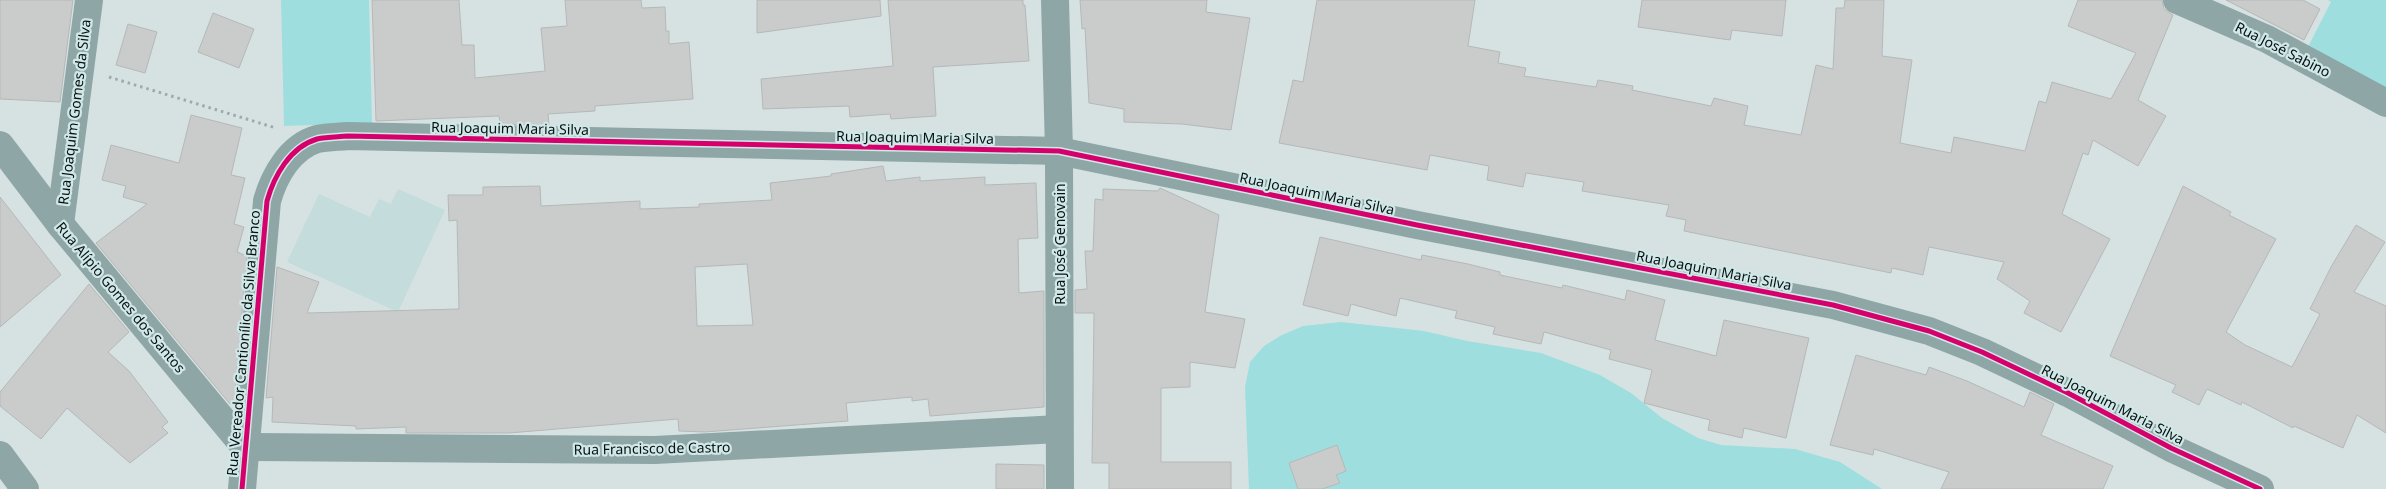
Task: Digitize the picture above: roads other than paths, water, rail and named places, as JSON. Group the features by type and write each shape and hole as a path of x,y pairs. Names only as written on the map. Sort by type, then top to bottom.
{"street":[{"name":"Rua Joaquim Gomes da Silva","path":"60,224 89,0"},
{"name":"Rua José Genovain","path":"1055,0 1059,152 1060,489"},
{"name":"Rua José Sabino","path":"2177,0 2267,39 2386,103"},
{"name":"Rua Joaquim Maria Silva","path":"320,139 348,136 1059,152 1417,225 1833,305 1929,331 1982,352 2068,393 2171,448 2260,489"},
{"name":"Rua Vereador Cantionílio da Silva Branco","path":"242,489 267,201 270,189 282,167 292,155 320,139"},
{"name":"Rua Alípio Gomes dos Santos","path":"0,145 60,224 245,447"},
{"name":"Rua Francisco de Castro","path":"245,447 655,450 1059,429"},
{"path":"0,455 25,489"}]}
